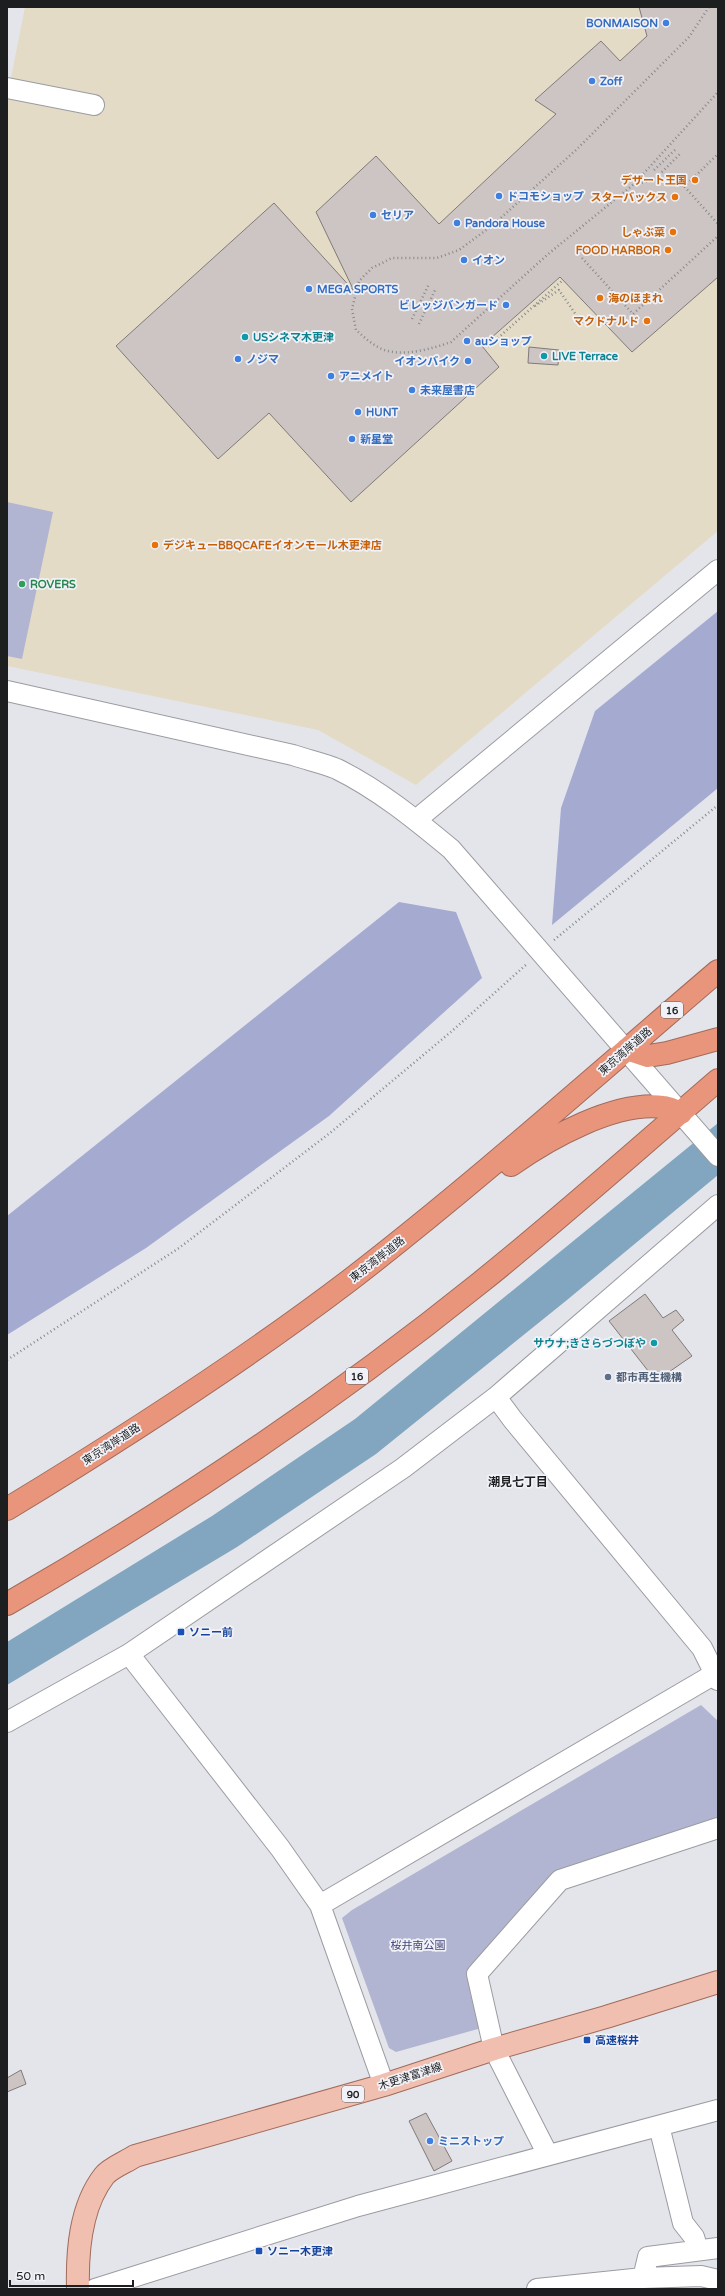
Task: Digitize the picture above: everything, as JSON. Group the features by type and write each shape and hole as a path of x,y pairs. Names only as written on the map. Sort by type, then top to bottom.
{"highway":[{"name":"東京湾岸道路","path":"7,1509 95,1456 241,1359 398,1242 500,1159 718,971"},
{"path":"627,1049 648,1056 681,1051 718,1039"},
{"name":"16","path":"7,1604 189,1493 291,1424 393,1350 481,1282 718,1080"},
{"path":"398,1242 561,1133 622,1111 637,1108 665,1107 681,1113"}],"main road":[{"name":"木更津富津線","path":"78,2289 77,2255 90,2201 104,2175 135,2156 384,2085 494,2048 606,2018 718,1982"}],"street":[{"path":"7,88 94,105"},
{"path":"416,820 718,570"},
{"path":"7,691 293,755 337,769 416,820 451,849 627,1049 718,1156"},
{"path":"7,1722 129,1654 403,1468 496,1396 718,1205"},
{"path":"320,1905 717,1676 702,1648 513,1420 496,1396"},
{"path":"129,1654 280,1848 320,1905 384,2085"},
{"path":"548,2155 494,2048 477,1974 560,1880 718,1828"},
{"path":"95,2289 358,2206 718,2110"},
{"path":"659,2126 683,2223 694,2237 698,2250"},
{"path":"643,2278 648,2257 718,2248"},
{"path":"536,2289 643,2278 702,2276 718,2280"}],"path":[{"path":"709,7 689,37 576,150 493,225 458,250 437,258 392,258 372,268 359,281 357,288 352,309 356,330 379,348 399,352 431,349 450,342 547,255 634,184 718,92"},
{"path":"654,170 675,150"},
{"path":"659,175 681,153"},
{"path":"684,186 718,154"},
{"path":"634,184 675,176 718,224"},
{"path":"582,258 633,314 718,236"},
{"path":"486,343 489,346 563,280"},
{"path":"412,319 429,284"},
{"path":"419,324 436,288"},
{"path":"525,314 559,290 583,325"},
{"path":"7,1360 179,1248 330,1133 452,1031 541,951 718,805"}],"shaded area":[{"path":"25,7 718,7 718,531 416,785 318,730 7,666 7,98"},
{"path":"718,611 718,788 552,925 561,808 595,711"},
{"path":"399,902 456,912 482,978 329,1116 146,1248 7,1335 7,1216"},
{"path":"718,1123 718,1175 567,1300 376,1454 237,1547 7,1685 7,1642 212,1516 355,1419"}],"green space":[{"name":"ROVERS","path":"7,502 53,512 22,659 7,656"},
{"name":"桜井南公園","path":"701,1705 718,1721 718,1820 558,1877 473,1974 485,2027 396,2052 389,2048 342,1918 352,1910"}],"building":[{"name":"イオン","path":"639,7 718,7 718,277 632,352 560,277 482,346 499,367 351,502 269,413 218,459 116,346 274,203 354,291 316,212 376,156 439,224 556,114 535,100 601,41 620,61 647,36"},
{"name":"LIVE Terrace","path":"529,347 559,350 558,365 528,363"},
{"name":"サウナ;きさらづつぼや","path":"645,1294 663,1318 676,1310 684,1320 672,1330 692,1356 656,1381 609,1321"},
{"path":"21,2070 26,2084 7,2092 7,2078"},
{"name":"ミニストップ","path":"426,2113 452,2161 434,2171 409,2121"}],"place":[{"name":"BONMAISON","path":"666,23"},
{"name":"Zoff","path":"592,81"},
{"name":"デザート王国","path":"695,180"},
{"name":"ドコモショップ","path":"499,196"},
{"name":"スターバックス","path":"675,197"},
{"name":"セリア","path":"373,215"},
{"name":"Pandora House","path":"457,223"},
{"name":"しゃぶ菜","path":"673,232"},
{"name":"FOOD HARBOR","path":"668,250"},
{"name":"イオン","path":"464,260"},
{"name":"MEGA SPORTS","path":"309,289"},
{"name":"海のほまれ","path":"600,298"},
{"name":"ビレッジバンガード","path":"506,305"},
{"name":"マクドナルド","path":"647,321"},
{"name":"USシネマ木更津","path":"245,337"},
{"name":"auショップ","path":"467,341"},
{"name":"LIVE Terrace","path":"544,356"},
{"name":"ノジマ","path":"238,359"},
{"name":"イオンバイク","path":"468,361"},
{"name":"アニメイト","path":"331,376"},
{"name":"未来屋書店","path":"412,390"},
{"name":"HUNT","path":"358,412"},
{"name":"新星堂","path":"352,439"},
{"name":"デジキューBBQCAFEイオンモール木更津店","path":"155,545"},
{"name":"ROVERS","path":"22,584"},
{"name":"サウナ;きさらづつぼや","path":"654,1343"},
{"name":"都市再生機構","path":"608,1377"},
{"name":"ソニー前","path":"181,1632"},
{"name":"高速桜井","path":"587,2040"},
{"name":"ミニストップ","path":"430,2141"},
{"name":"ソニー木更津","path":"259,2251"}],"district":[{"name":"潮見七丁目","path":"518,1482"}]}
